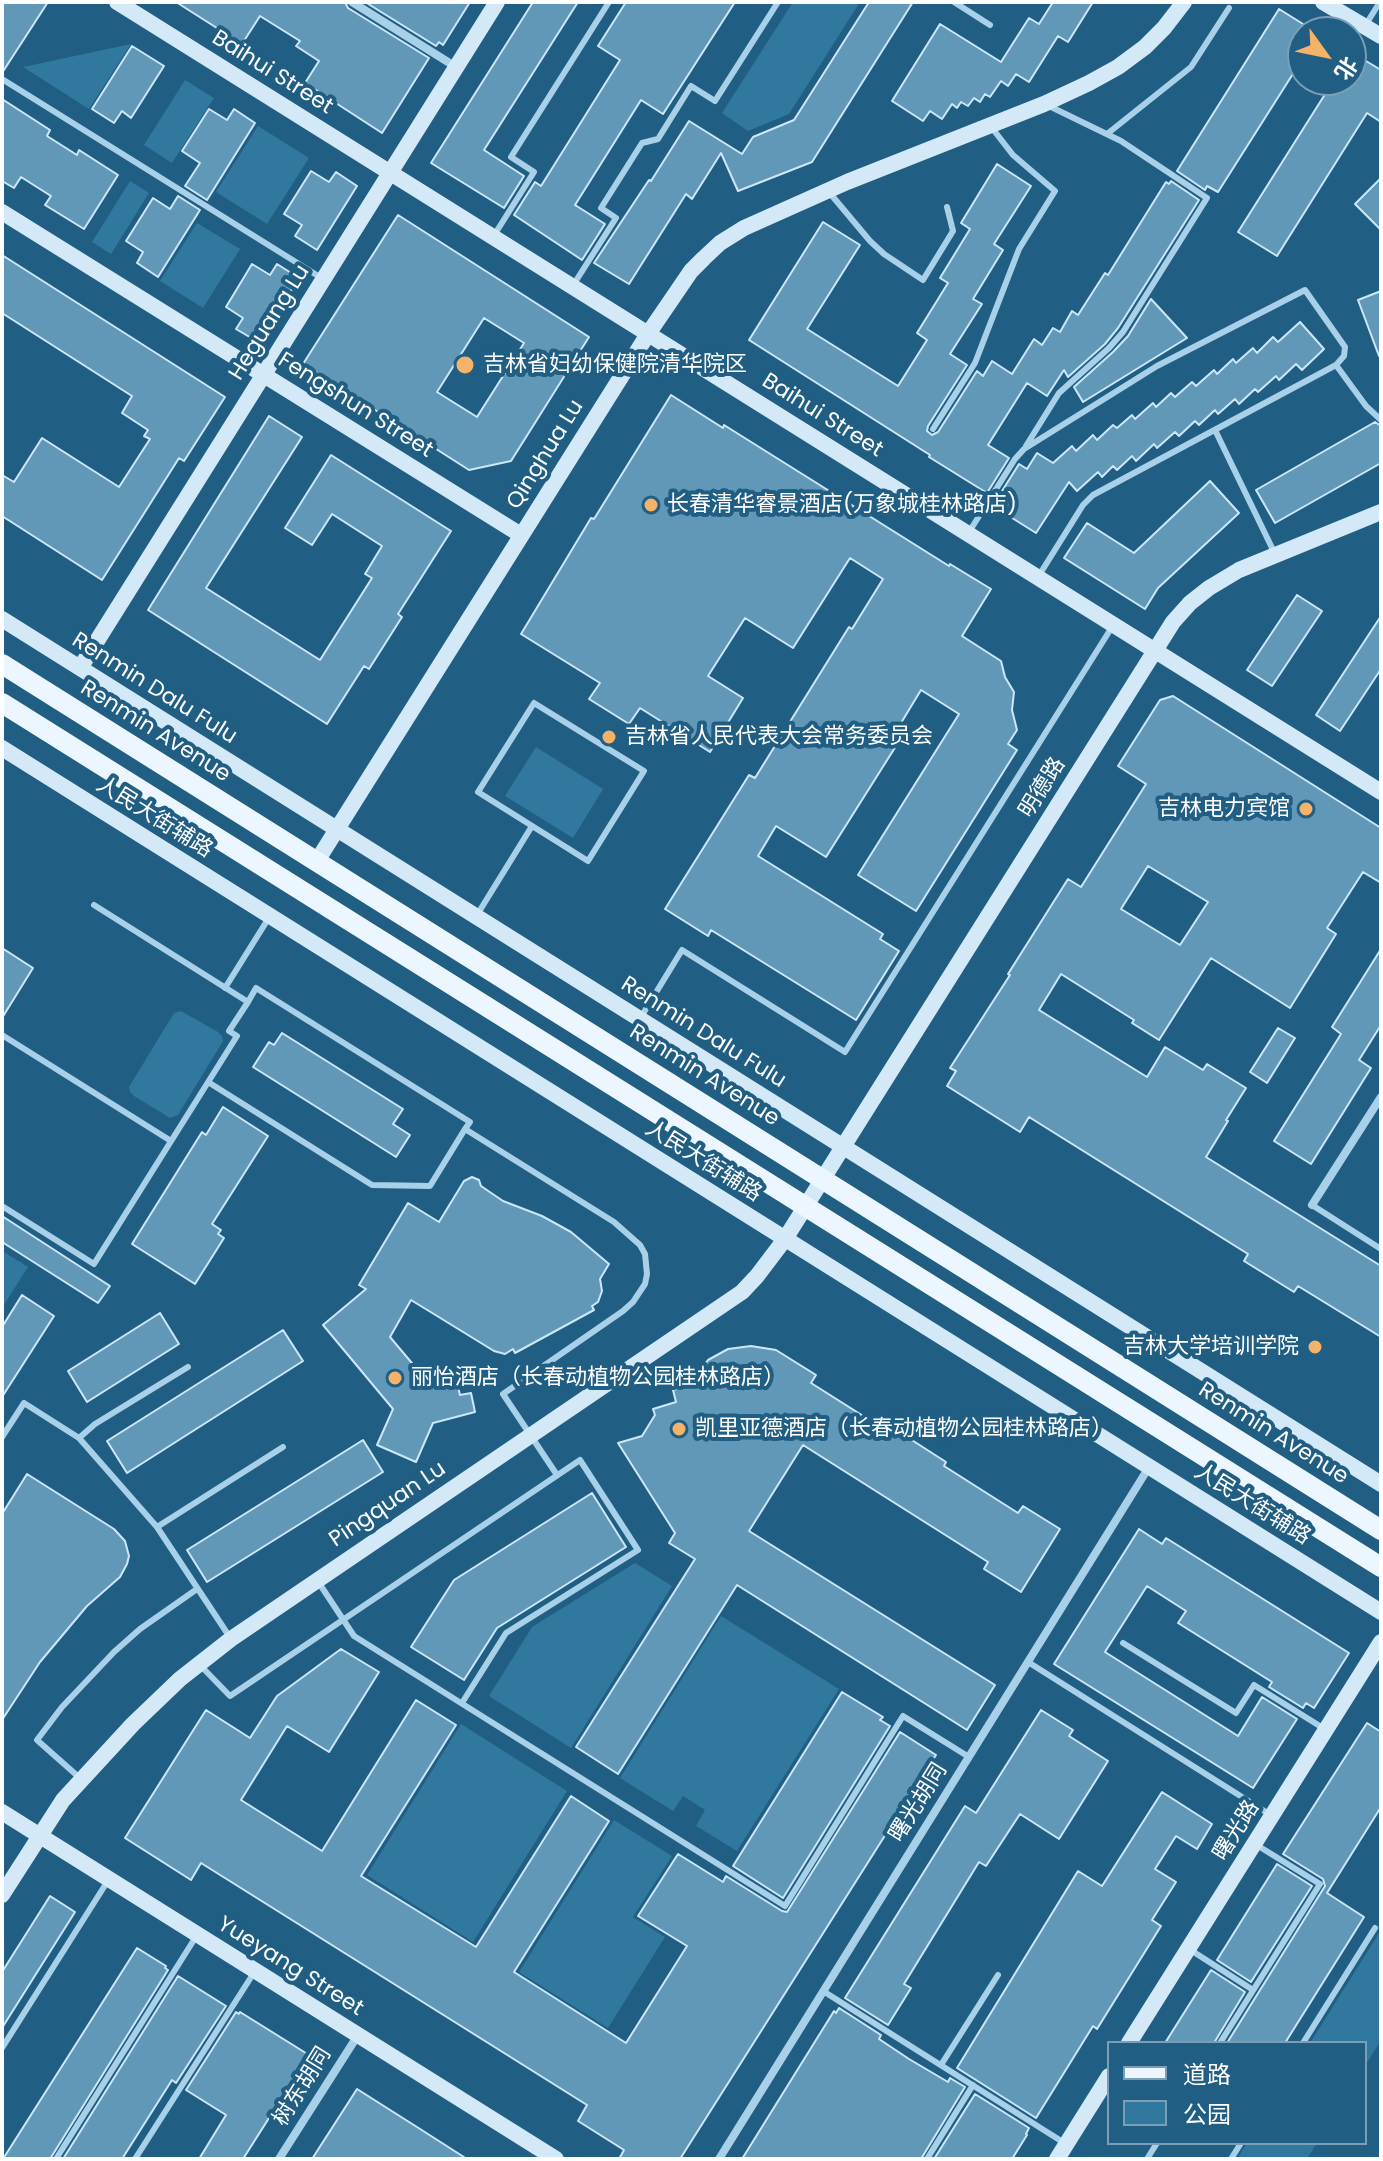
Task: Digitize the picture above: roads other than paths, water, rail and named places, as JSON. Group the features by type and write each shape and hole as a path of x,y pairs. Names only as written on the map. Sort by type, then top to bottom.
{"main road":[{"name":"Renmin Avenue","path":"2,664 1381,1530"},
{"path":"2,703 1381,1567"}],"street":[{"name":"Baihui Street","path":"117,2 1381,792"},
{"path":"352,2 456,67"},
{"name":"Heguang Lu","path":"80,668 497,2"},
{"name":"Qinghua Lu","path":"317,861 648,334 691,271 720,243 744,228 1044,104 1118,67 1145,47 1184,2"},
{"path":"1323,2 1347,16"},
{"name":"Fengshun Street","path":"2,212 521,535"},
{"name":"明德路","path":"822,1179 1173,622 1209,588 1239,570 1381,512"},
{"name":"Renmin Dalu Fulu","path":"2,619 1381,1484"},
{"name":"人民大街辅路","path":"2,748 1381,1612"},
{"path":"1312,1205 1381,1097"},
{"name":"Pingquan Lu","path":"2,1895 63,1800 133,1724 180,1679 231,1639 742,1292 785,1239 822,1179"},
{"name":"曙光胡同","path":"719,2159 1149,1467"},
{"name":"曙光路","path":"1130,2041 1381,1642"},
{"name":"Yueyang Street","path":"2,1812 556,2159"},
{"name":"树东胡同","path":"279,2159 358,2035"},
{"path":"1065,2153 1107,2080"}],"lane":[{"path":"493,237 534,172 511,157 609,2"},
{"path":"572,287 616,218 601,208 642,143 658,139 691,86 715,101 778,2"},
{"path":"954,2 990,25"},
{"path":"1107,134 1191,67 1229,8"},
{"path":"2,79 323,279"},
{"path":"968,533 1059,393 1123,332 1207,198 1121,141 1044,104"},
{"path":"933,429 975,363 1019,249 1055,191 1013,155 990,125"},
{"path":"828,191 870,241 923,280 953,231 947,207"},
{"path":"1024,449 1157,366 1305,290 1345,347 1344,356 1336,365 1093,495 1083,505 1038,577"},
{"path":"1336,365 1366,406 1381,420"},
{"path":"1215,430 1276,555"},
{"path":"640,1019 682,950 845,1052 1114,624"},
{"path":"534,703 644,771 588,861 532,826 478,792 534,703"},
{"path":"476,916 532,826"},
{"path":"94,905 248,1002"},
{"path":"225,988 270,916"},
{"path":"2,1206 94,1264 208,1082 237,1036 229,1031 256,988 470,1122 430,1186 372,1185 208,1082"},
{"path":"2,1035 171,1141"},
{"path":"465,1129 614,1222 640,1245 647,1263 645,1284 640,1294 623,1311 503,1394 557,1475"},
{"path":"1312,1205 1381,1249"},
{"path":"79,1438 95,1424 188,1367"},
{"path":"2,1437 24,1403 79,1438 157,1527 231,1639"},
{"path":"157,1527 283,1447"},
{"path":"199,1664 230,1696 580,1460 638,1550 506,1633 462,1703"},
{"path":"317,1580 354,1636 785,1906 903,1716 969,1757"},
{"path":"81,1779 37,1740 62,1707 114,1652 140,1629 197,1589"},
{"path":"1123,1643 1236,1713 1254,1685 1326,1729"},
{"path":"1028,1662 1272,1816"},
{"path":"1221,2041 1320,1884 1255,1844"},
{"path":"2,2048 109,1879"},
{"path":"1304,2041 1375,1928"},
{"path":"56,2159 197,1935"},
{"path":"1188,1949 1253,1990"},
{"path":"135,2159 255,1971"},
{"path":"941,2065 998,1975"},
{"path":"823,1991 973,2085 1065,2153"},
{"path":"927,2159 973,2085"}],"place":[{"name":"吉林省妇幼保健院清华院区","path":"465,365"},
{"name":"长春清华睿景酒店(万象城桂林路店)","path":"651,505"},
{"name":"吉林省人民代表大会常务委员会","path":"609,737"},
{"name":"吉林电力宾馆","path":"1306,809"},
{"name":"吉林大学培训学院","path":"1315,1347"},
{"name":"丽怡酒店（长春动植物公园桂林路店）","path":"395,1378"},
{"name":"凯里亚德酒店（长春动植物公园桂林路店）","path":"679,1429"}]}
